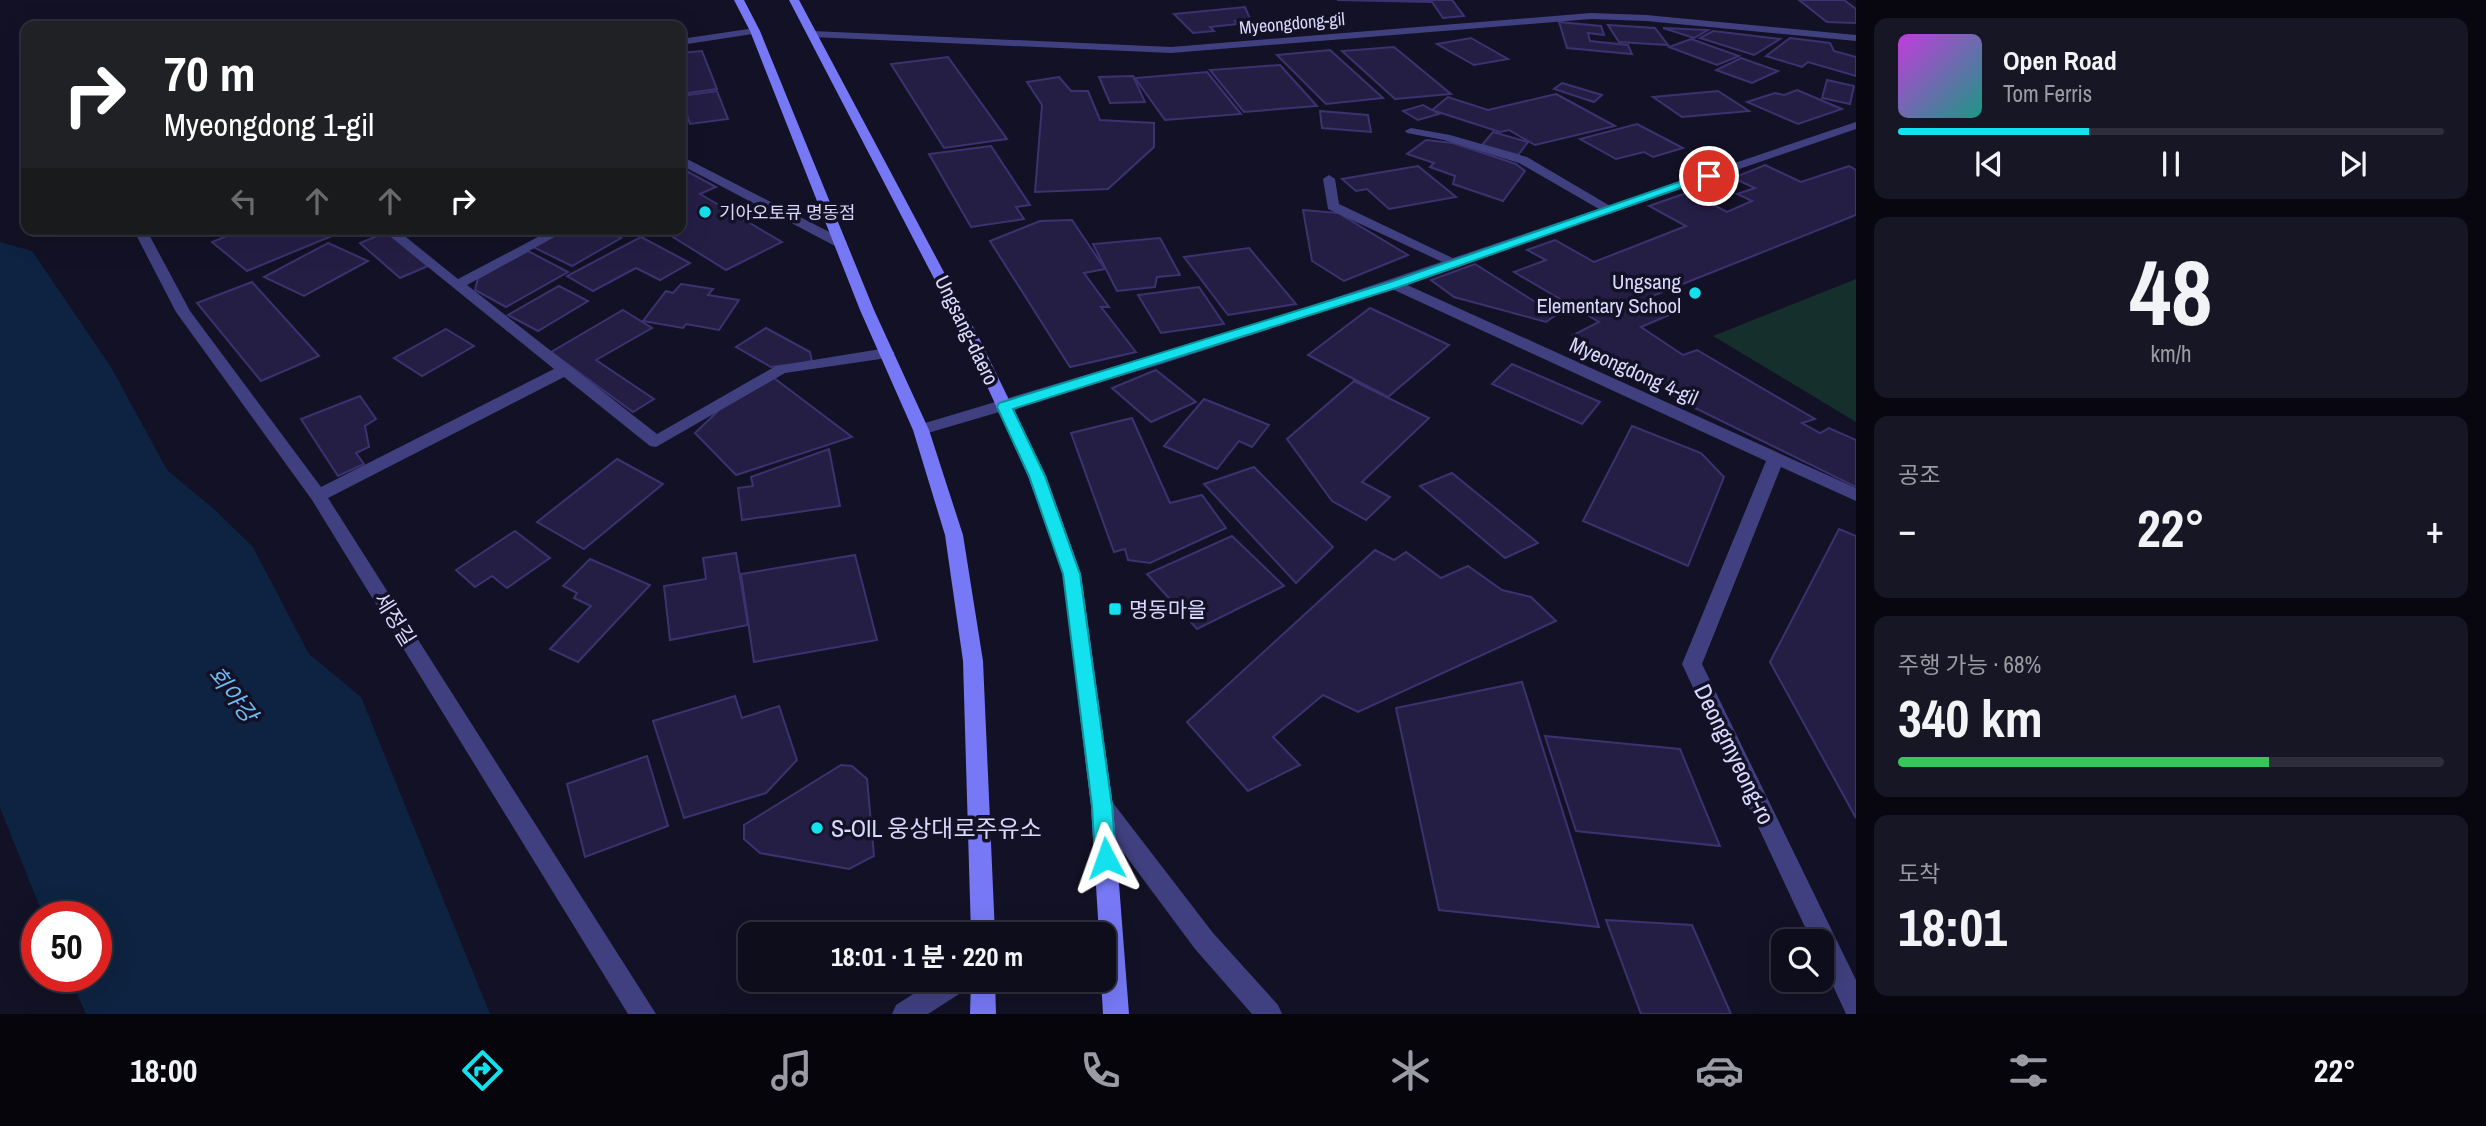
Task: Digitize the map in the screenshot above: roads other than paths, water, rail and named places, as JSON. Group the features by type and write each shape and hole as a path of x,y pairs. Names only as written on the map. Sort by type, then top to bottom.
{"main road":[{"path":"739,0 755,31 840,243 921,430 954,535 973,661 983,922"},
{"name":"Ungsang-daero","path":"794,0 949,290 1037,476 1072,574 1102,806 1116,1014"},
{"path":"983,1014 984,992"}],"street":[{"name":"Myeongdong-gil","path":"813,34 1171,50 1591,16 1646,18 1856,38"},
{"path":"686,42 755,31"},
{"path":"921,430 1004,407 1395,285 1856,125"},
{"path":"1411,131 1446,136 1523,160 1611,210"},
{"path":"686,163 840,243"},
{"path":"1329,179 1333,206 1456,263"},
{"name":"세정길","path":"142,235 183,312 318,496 643,1014"},
{"path":"394,235 656,442 781,369 887,353"},
{"path":"457,285 552,235"},
{"name":"Myeongdong 4-gil","path":"1395,285 1856,495"},
{"path":"318,496 565,370"},
{"name":"Deongmyeong-ro","path":"1776,458 1692,664 1856,1007"},
{"path":"1102,806 1204,941 1269,1014"},
{"path":"905,1014 939,992"}],"water":[{"name":"회야강","path":"0,242 32,251 111,367 167,470 214,509 253,547 309,654 361,697 490,1014 86,1014 76,992 112,992 112,901 38,901 0,808"}],"place":[{"name":"기아오토큐 명동점","path":"705,212"},
{"name":"Ungsang Elementary School","path":"1695,293"},
{"name":"명동마을","path":"1115,609"},
{"name":"S-OIL 웅상대로주유소","path":"817,828"}]}
